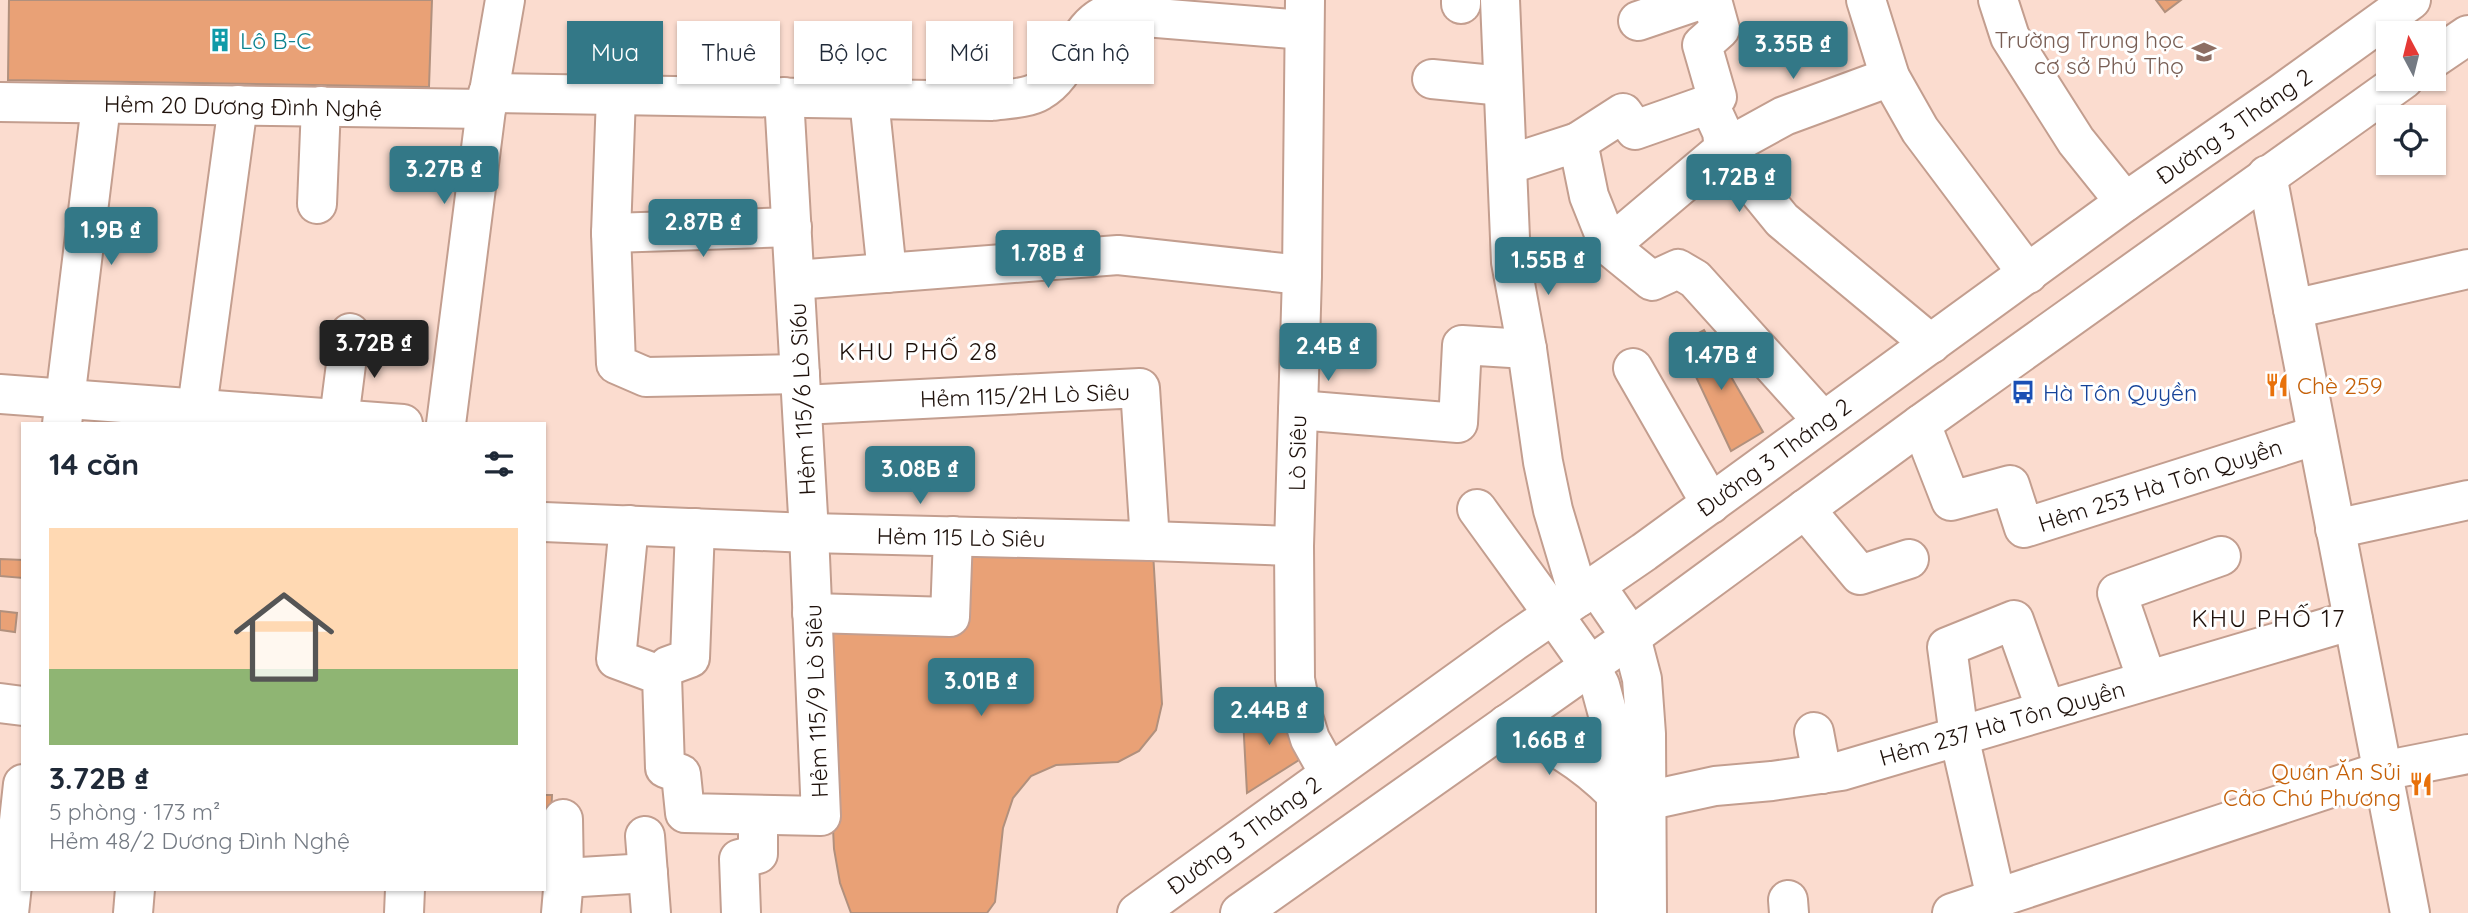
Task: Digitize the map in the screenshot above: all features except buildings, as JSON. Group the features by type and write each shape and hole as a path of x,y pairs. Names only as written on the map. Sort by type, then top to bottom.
{"street":[{"path":"446,422 487,101 505,0"},
{"path":"1500,0 1511,262 1543,462 1590,666 1607,704 1631,798 1647,913"},
{"path":"1638,21 1700,0"},
{"path":"1712,0 1720,29 1687,50 1717,97 1718,129 1783,220 1931,344"},
{"path":"1866,0 1890,77 1920,131 2028,274"},
{"path":"1998,0 2010,37 2017,49 2076,141 2125,202"},
{"name":"Đường 3 Tháng 2","path":"1137,913 1329,773 1710,504 2125,202 2411,0"},
{"name":"Hẻm 20 Dương Đình Nghệ","path":"0,102 321,106 616,96 991,102 1038,93 1057,78 1087,29 1098,18 1108,14 1305,15"},
{"name":"Lò Siêu","path":"1305,15 1302,275 1294,546 1295,678 1310,739 1329,773"},
{"path":"2446,50 2468,35"},
{"path":"1609,246 1718,129 1747,123 1731,74"},
{"path":"1507,166 1578,142 1623,113 1635,130 1718,129 1784,116 1890,77"},
{"path":"1432,79 1503,86"},
{"path":"1240,913 1631,637 1922,424 2387,91"},
{"path":"616,96 611,233 616,363 646,377 801,389"},
{"name":"Hẻm 115/6 Lò Si6u","path":"785,97 809,533"},
{"path":"869,99 887,273"},
{"path":"63,411 101,104"},
{"path":"197,408 238,105"},
{"path":"317,204 321,106"},
{"path":"2234,127 2267,175 2410,913"},
{"path":"1578,142 1589,196 1609,246 1651,281 1678,269 1695,279 1823,421"},
{"path":"611,233 792,227"},
{"path":"795,280 1118,255 1302,275"},
{"path":"2293,309 2468,269"},
{"path":"339,419 350,333"},
{"path":"1298,410 1458,423 1462,345 1527,349"},
{"path":"1633,368 1710,504"},
{"name":"Hẻm 115/2H Lò Siêu","path":"801,389 1140,388 1150,541"},
{"path":"0,394 63,411 197,408 377,422"},
{"name":"Hẻm 253 Hà Tôn Quyền","path":"1922,424 1951,501 2010,485 2024,528 2317,435"},
{"path":"2336,529 2468,500"},
{"path":"1477,509 1576,599 1631,637 1642,679 1646,734 1631,798 1616,913"},
{"path":"1805,509 1860,575 1909,559"},
{"name":"Hẻm 115 Lò Siêu","path":"546,522 809,533 1294,546"},
{"path":"629,525 616,659 662,676 668,666 691,658 695,528"},
{"name":"Hẻm 115/9 Lò Siêu","path":"662,676 665,768 681,774 685,813 821,816 809,533"},
{"path":"812,613 950,617 953,536"},
{"path":"2147,680 2117,593 2221,556"},
{"name":"Hẻm 237 Hà Tôn Quyền","path":"1631,798 1841,771 2353,620"},
{"path":"1996,898 1959,736 1947,647 2014,621 2046,710"},
{"path":"0,703 21,706"},
{"path":"1507,724 1539,737 1569,754 1631,798"},
{"path":"1814,732 1822,774"},
{"path":"1952,913 2382,771 2468,754"},
{"path":"9,913 21,802"},
{"path":"741,913 739,859 758,854 758,815"},
{"path":"563,819 562,895 646,854 651,913"},
{"path":"134,913 135,891"},
{"path":"404,913 405,891"}],"place":[{"name":"Lô B-C","path":"220,40"},
{"name":"Trường Trung học cơ sở Phú Thọ","path":"2204,52"},
{"name":"Chè 259","path":"2277,385"},
{"name":"Hà Tôn Quyền","path":"2023,392"},
{"name":"Quán Ăn Sủi Cảo Chú Phương","path":"2421,784"}],"district":[{"name":"KHU PHỐ 28","path":"919,351"},
{"name":"KHU PHỐ 17","path":"2269,618"}]}
